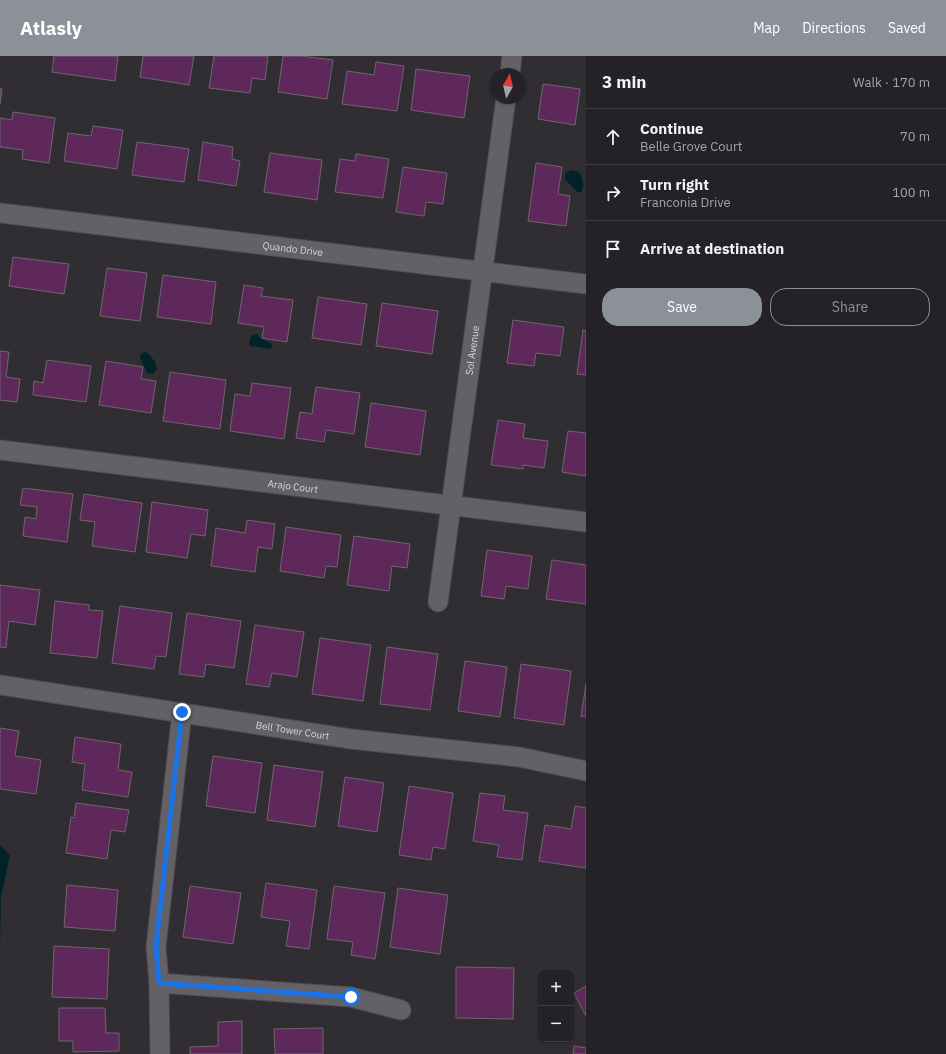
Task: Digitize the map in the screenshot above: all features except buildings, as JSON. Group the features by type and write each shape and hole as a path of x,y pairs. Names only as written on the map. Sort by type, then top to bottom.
{"street":[{"path":"511,68 512,56"},
{"name":"Sol Avenue","path":"438,602 505,104"},
{"name":"Quando Drive","path":"0,213 586,284"},
{"name":"Arajo Court","path":"0,450 451,504 586,522"},
{"name":"Bell Tower Court","path":"0,685 352,739 519,757 586,771"},
{"path":"160,1054 159,983 156,946 182,712"},
{"path":"159,983 351,997 401,1010"}],"water":[{"path":"572,170 579,172 583,182 581,192 577,192 565,179 565,173"},
{"path":"257,334 262,339 272,344 271,349 250,346 249,342 252,335"},
{"path":"144,352 148,353 155,362 157,369 153,374 147,373 140,358 141,354"},
{"path":"0,845 10,855 1,897 0,948"}],"route":[{"path":"182,712 156,946 159,983 351,997"}]}
